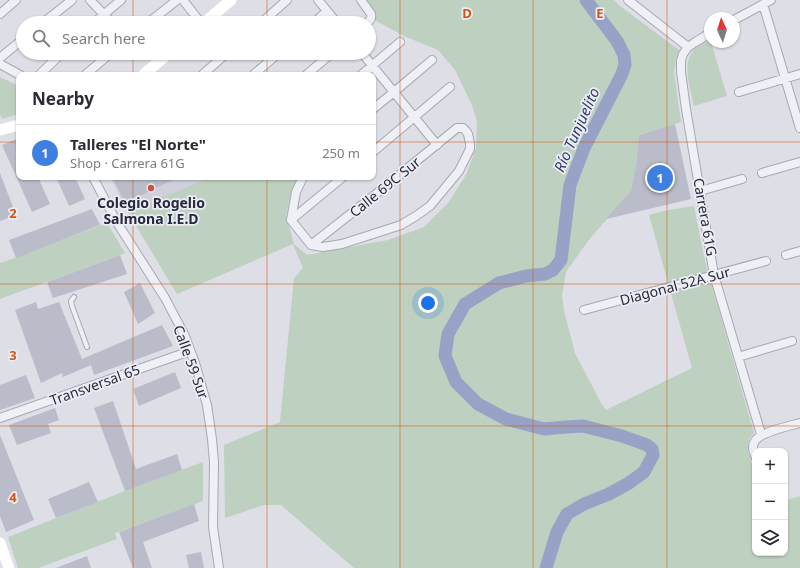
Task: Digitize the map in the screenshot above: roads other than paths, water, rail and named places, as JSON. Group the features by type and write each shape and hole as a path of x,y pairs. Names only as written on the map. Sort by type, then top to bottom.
{"street":[{"path":"0,14 16,0"},
{"path":"52,16 72,0"},
{"path":"90,0 104,14 121,0"},
{"path":"157,16 177,0"},
{"path":"183,0 196,16"},
{"path":"211,16 231,0"},
{"path":"269,16 287,0"},
{"path":"318,0 331,16"},
{"path":"361,0 372,16"},
{"path":"628,0 688,47 704,37"},
{"path":"740,17 772,0"},
{"path":"763,4 800,128"},
{"path":"322,16 327,11"},
{"path":"364,72 400,42"},
{"path":"0,58 16,45"},
{"name":"Carrera 61G","path":"688,47 683,54 681,61 681,72 714,275 761,434"},
{"path":"41,72 54,60"},
{"path":"89,72 103,60"},
{"path":"147,72 161,60"},
{"path":"205,72 219,60"},
{"path":"257,72 271,60"},
{"path":"310,72 324,60"},
{"path":"368,60 437,145"},
{"path":"376,107 432,60"},
{"path":"0,64 16,73"},
{"path":"739,92 800,74"},
{"path":"376,150 450,87"},
{"path":"0,130 16,126"},
{"name":"Calle 69C Sur","path":"457,128 462,128 466,131 468,134 470,149 459,171 430,206 401,225 342,244 323,247 311,245 457,128"},
{"path":"762,173 800,162"},
{"path":"700,191 742,179"},
{"name":"Calle 59 Sur","path":"95,180 122,231 165,298 184,334 203,390 210,425 214,462 213,526 219,568"},
{"path":"302,180 296,192 291,220 311,245"},
{"path":"291,220 339,180"},
{"path":"786,255 800,251"},
{"name":"Diagonal 52A Sur","path":"584,310 766,261"},
{"path":"738,357 792,341"},
{"name":"Transversal 65","path":"0,418 190,351"},
{"path":"753,448 754,441 761,434 800,423"},
{"path":"0,543 9,568"}],"lane":[{"path":"74,298 71,302 72,306 87,347"}],"waterway":[{"name":"Río Tunjuelito","path":"546,568 557,532 567,514 584,504 609,494 629,483 644,472 653,455 652,449 647,445 622,436 583,426 544,429 506,419 478,404 456,382 445,356 448,334 465,304 499,283 526,276 545,274 553,270 561,260 570,185 584,148 622,74 625,65 624,55 617,41 586,0"}],"place":[{"name":"Talleres \"El Norte\"","path":"660,178"},
{"name":"Colegio Rogelio Salmona I.E.D","path":"151,188"}]}
